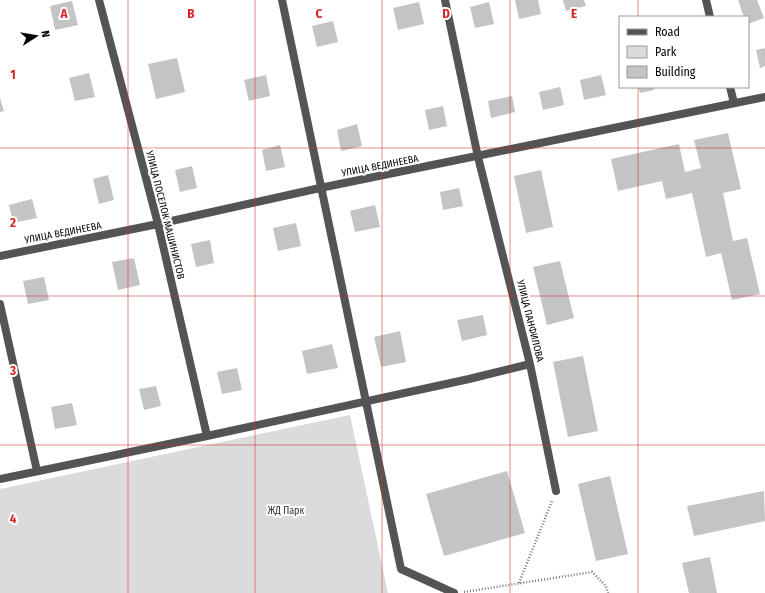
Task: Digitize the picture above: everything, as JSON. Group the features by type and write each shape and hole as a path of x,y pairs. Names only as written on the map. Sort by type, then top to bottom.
{"street":[{"name":"УЛИЦА ПОСЕЛОК МАШИНИСТОВ","path":"99,0 158,224 207,436"},
{"path":"282,0 320,188 401,569 454,593"},
{"path":"445,0 478,157"},
{"path":"706,0 710,16"},
{"path":"730,88 734,103"},
{"name":"УЛИЦА ВЕДИНЕЕВА","path":"0,256 158,224 320,188 478,157 765,97"},
{"name":"УЛИЦА ПАНФИЛОВА","path":"478,157 530,364 556,491"},
{"path":"0,304 37,471"},
{"path":"0,479 207,436 469,379 530,364"}],"path":[{"path":"519,584 556,491"},
{"path":"460,593 592,572 606,586 608,593"}],"green space":[{"name":"ЖД Парк","path":"350,415 388,593 0,593 0,489"}],"building":[{"path":"515,0 538,0 541,14 519,19"},
{"path":"563,0 584,0 586,6 566,11"},
{"path":"738,0 757,0 764,18 749,24 749,16 744,16"},
{"path":"72,1 78,25 55,30 50,6"},
{"path":"419,2 424,24 398,30 393,8"},
{"path":"489,2 494,24 475,28 470,7"},
{"path":"333,21 338,42 317,47 312,26"},
{"path":"765,48 765,66 760,68 756,50"},
{"path":"177,58 185,92 156,99 148,64"},
{"path":"89,73 95,97 75,101 69,78"},
{"path":"266,75 270,96 249,101 244,80"},
{"path":"601,75 606,95 584,100 580,80"},
{"path":"560,87 564,105 543,110 539,92"},
{"path":"638,88 654,88 654,90 640,93"},
{"path":"512,96 515,112 491,118 488,101"},
{"path":"0,98 4,111 0,112"},
{"path":"443,106 447,126 429,130 425,110"},
{"path":"357,124 362,146 341,151 337,130"},
{"path":"728,133 741,189 723,193 733,241 747,238 760,294 732,300 721,253 706,257 692,193 666,199 662,181 618,191 611,159 679,144 685,172 701,168 694,140"},
{"path":"280,145 285,167 266,171 262,150"},
{"path":"192,166 197,188 180,192 175,170"},
{"path":"541,170 553,227 526,233 514,176"},
{"path":"108,175 114,200 99,204 93,179"},
{"path":"459,188 463,206 443,210 440,192"},
{"path":"32,199 37,218 13,223 9,205"},
{"path":"375,205 380,227 355,232 350,211"},
{"path":"296,223 301,246 278,251 273,228"},
{"path":"210,240 214,263 196,267 191,244"},
{"path":"134,258 140,285 118,290 112,262"},
{"path":"560,261 574,318 547,325 533,267"},
{"path":"44,277 49,300 28,304 23,281"},
{"path":"483,315 487,335 462,341 457,320"},
{"path":"400,331 406,362 381,367 374,337"},
{"path":"332,344 338,368 307,374 302,351"},
{"path":"583,356 598,431 568,437 553,362"},
{"path":"237,368 242,390 222,394 217,372"},
{"path":"156,386 161,406 144,410 139,389"},
{"path":"72,403 77,425 55,429 51,407"},
{"path":"507,471 525,533 444,556 426,494"},
{"path":"610,476 628,554 596,561 578,484"},
{"path":"764,491 765,521 694,536 687,506"},
{"path":"710,557 717,593 689,593 682,563"}]}
